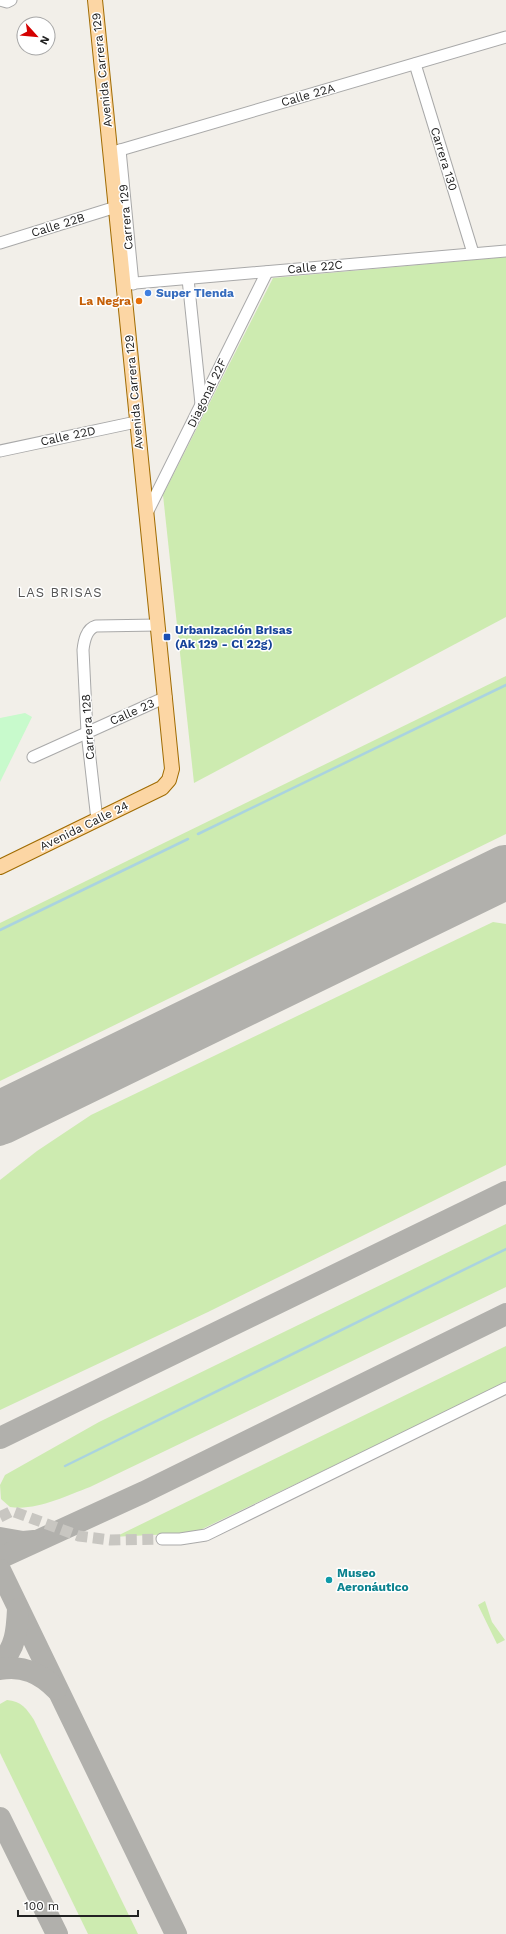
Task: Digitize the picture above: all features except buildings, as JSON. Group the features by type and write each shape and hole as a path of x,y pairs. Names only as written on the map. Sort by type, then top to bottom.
{"main road":[{"name":"Avenida Carrera 129","path":"95,0 115,151 116,207 128,284 136,422 173,763 171,775 167,783"},
{"name":"Avenida Calle 24","path":"0,867 156,790 167,783"}],"street":[{"name":"Calle 22A","path":"115,151 506,37"},
{"name":"Carrera 130","path":"416,64 473,253"},
{"name":"Carrera 129","path":"115,151 128,284"},
{"name":"Calle 22B","path":"0,243 116,207"},
{"name":"Calle 22C","path":"128,284 506,250"},
{"name":"Diagonal 22F","path":"146,515 267,272"},
{"path":"188,279 202,404"},
{"name":"Calle 22D","path":"0,451 136,422"},
{"name":"Carrera 128","path":"96,820 87,732 83,650 87,634 90,629 96,626 158,625"},
{"name":"Calle 23","path":"33,757 166,697"},
{"path":"162,1539 180,1539 206,1535 506,1388"}],"green space":[{"path":"506,257 506,617 194,783 163,495 273,278"},
{"path":"506,676 506,834 0,1081 0,923"},
{"path":"25,713 32,717 0,782 0,718"},
{"path":"493,922 506,924 506,1165 208,1312 0,1410 0,1180 37,1151 91,1115"},
{"path":"506,1224 506,1287 90,1487 51,1502 30,1507 10,1507 1,1499 0,1485 5,1475 99,1422"},
{"path":"506,1346 506,1383 200,1530 168,1534 115,1537"},
{"path":"485,1601 492,1622 505,1640 497,1644 478,1605"},
{"path":"7,1700 16,1702 23,1706 34,1720 138,1934 88,1934 0,1753 0,1704"}],"waterway":[{"path":"198,834 506,685"},
{"path":"0,930 188,839"},
{"path":"65,1466 506,1249"}],"taxiway":[{"path":"483,883 506,883"},
{"path":"0,1135 71,1083"},
{"path":"0,1438 506,1192"},
{"path":"0,1558 144,1492 506,1314"},
{"path":"0,1538 23,1542 34,1541"},
{"path":"0,1570 176,1934"},
{"path":"0,1663 9,1651 15,1638 18,1609"},
{"path":"0,1669 24,1669 44,1679 56,1689"},
{"path":"0,1818 57,1934"}],"runway":[{"path":"0,1118 506,872"}],"tunnel":[{"path":"0,1517 12,1511 79,1536 110,1540 162,1539"}],"place":[{"name":"Super Tienda","path":"148,293"},
{"name":"La Negra","path":"139,301"},
{"name":"Urbanización Brisas (Ak 129 - Cl 22g)","path":"167,637"},
{"name":"Museo Aeronáutico","path":"329,1580"}],"district":[{"name":"LAS BRISAS","path":"60,592"}]}
